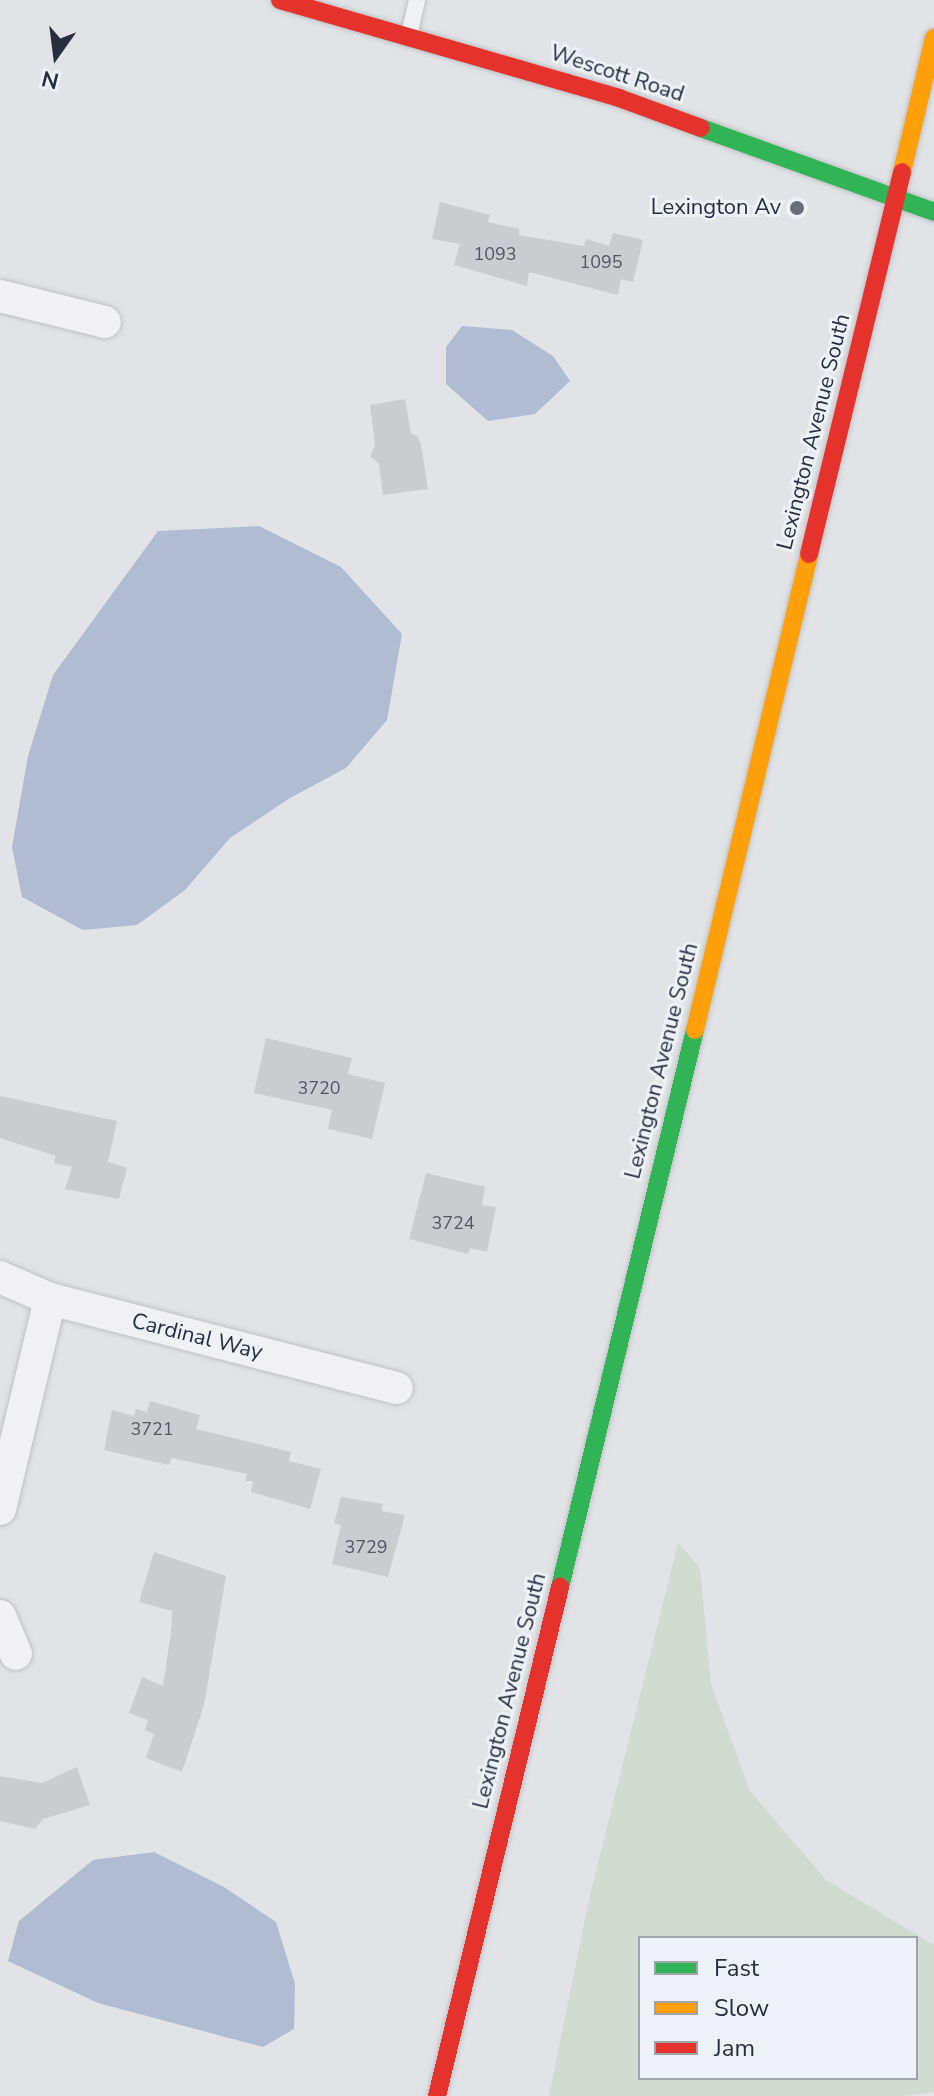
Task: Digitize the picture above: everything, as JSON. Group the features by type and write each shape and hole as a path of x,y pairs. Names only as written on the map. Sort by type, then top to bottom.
{"street":[{"name":"Wescott Road","path":"280,0 619,98 934,212"},
{"name":"Lexington Avenue South","path":"437,2096 934,38"},
{"path":"0,296 105,322"},
{"name":"Cardinal Way","path":"0,1277 50,1299 397,1388"},
{"path":"0,1509 50,1299"},
{"path":"0,1616 16,1654"}],"lane":[{"path":"409,35 417,0"}],"shaded area":[{"path":"678,1543 700,1568 711,1684 750,1791 826,1880 934,1945 934,2092 904,2096 549,2096 590,1895"}],"water":[{"path":"462,326 512,330 553,356 570,381 535,414 488,421 446,384 446,347"},
{"path":"259,526 341,567 402,634 387,720 346,768 290,798 230,838 185,890 137,925 83,930 22,897 12,847 28,756 53,675 158,531"},
{"path":"154,1852 224,1887 276,1922 295,1984 294,2029 263,2047 98,2003 8,1961 19,1921 93,1860"}],"building":[{"path":"440,202 490,215 488,222 519,229 519,235 584,246 586,239 609,246 613,233 643,240 633,282 621,279 618,295 529,272 527,286 454,265 460,244 432,239"},
{"path":"405,399 411,434 417,436 421,444 428,489 383,495 379,464 370,456 375,445 370,405"},
{"path":"266,1038 352,1058 348,1074 385,1083 372,1139 328,1129 332,1110 254,1093"},
{"path":"0,1096 117,1121 108,1162 127,1168 119,1199 65,1189 72,1167 54,1163 56,1156 0,1138"},
{"path":"426,1173 485,1187 482,1205 496,1207 487,1252 470,1248 468,1254 409,1239"},
{"path":"150,1401 200,1415 196,1429 291,1452 289,1461 321,1469 310,1509 251,1492 253,1481 245,1481 247,1474 172,1458 169,1465 104,1450 112,1410 134,1416 136,1409 147,1412"},
{"path":"341,1497 383,1504 381,1511 405,1515 388,1577 332,1564 341,1525 334,1523"},
{"path":"154,1552 226,1576 204,1705 182,1772 146,1758 154,1734 145,1730 148,1720 129,1713 142,1677 163,1686 172,1611 139,1602"},
{"path":"77,1767 90,1805 43,1819 35,1829 0,1821 0,1776 42,1783"}],"traffic: fast":[{"path":"701,128 934,212"},
{"path":"560,1587 695,1030"}],"traffic: slow":[{"path":"902,172 934,38"},
{"path":"695,1030 809,554"}],"traffic: jam":[{"path":"280,0 619,98 701,128"},
{"path":"809,554 902,172"},
{"path":"437,2096 560,1587"}],"place":[{"name":"Lexington Av","path":"797,208"}]}
